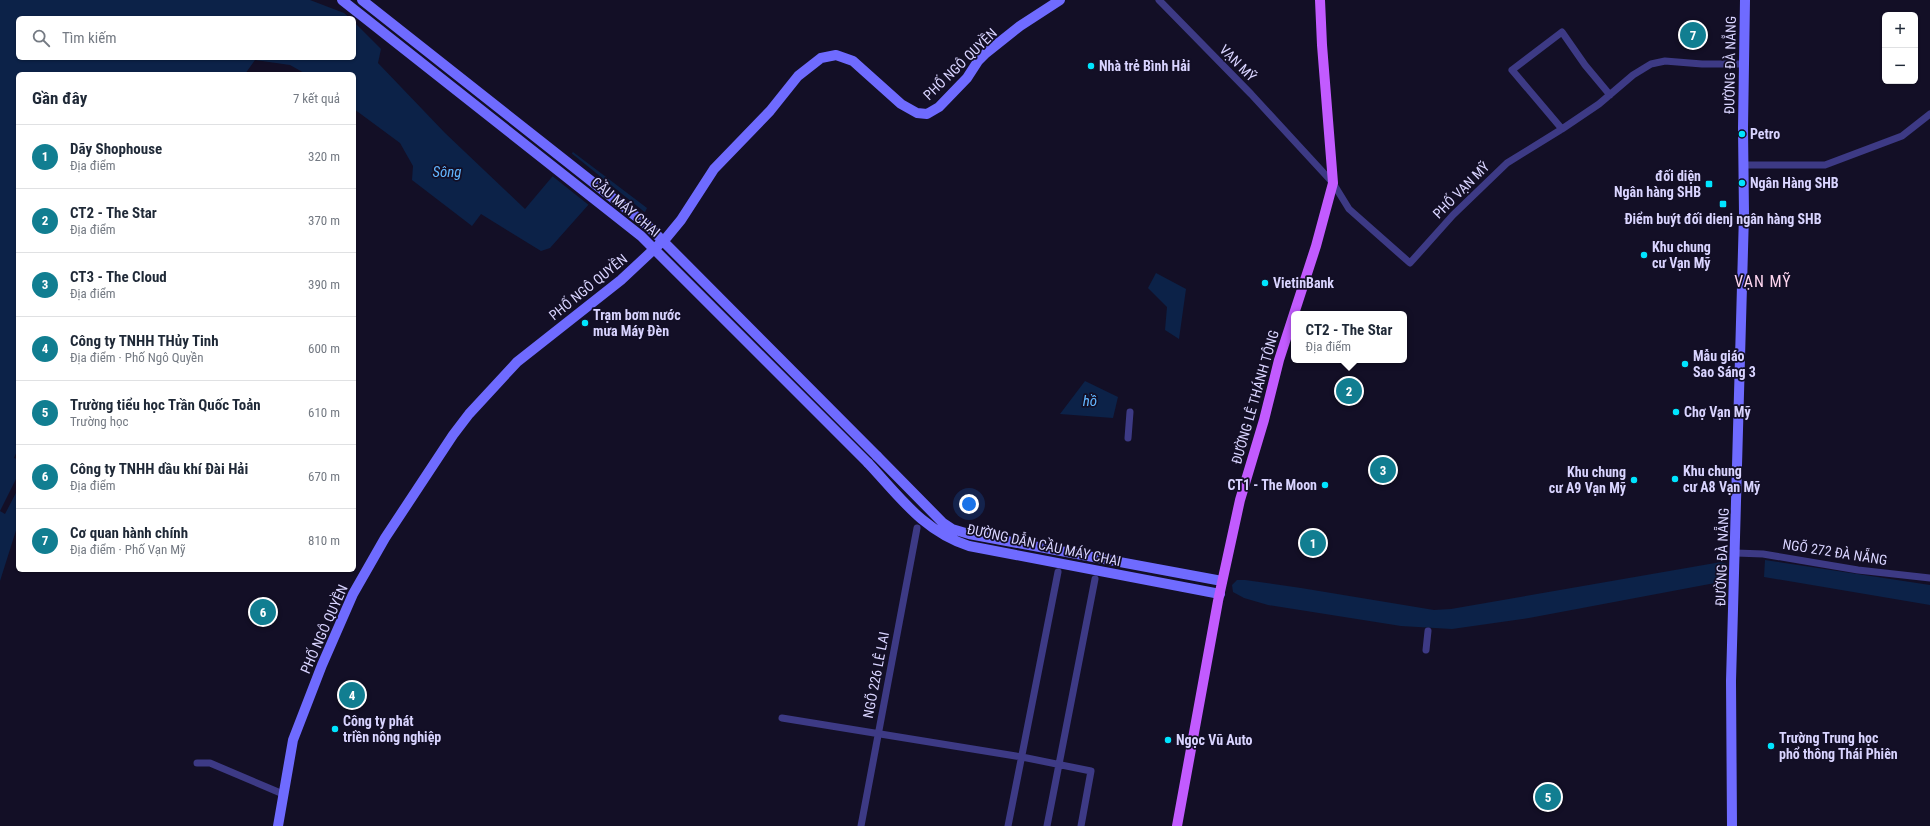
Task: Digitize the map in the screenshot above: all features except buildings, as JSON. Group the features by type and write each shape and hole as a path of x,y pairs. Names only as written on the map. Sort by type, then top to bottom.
{"main road":[{"name":"ĐƯỜNG LÊ THÁNH TÔNG","path":"1295,311 1316,246 1333,183 1320,0"},
{"name":"ĐƯỜNG LÊ THÁNH TÔNG","path":"1177,826 1222,581 1240,500 1291,323"}],"street":[{"name":"CẦU MÁY CHAI","path":"342,0 641,236 868,463"},
{"name":"CẦU MÁY CHAI","path":"362,0 647,225 877,456"},
{"name":"PHỐ NGÔ QUYỀN","path":"278,826 293,740 322,665 353,594 385,538 453,435 469,414 517,362 621,280 667,237 681,220 714,169 770,111 798,76 821,58 836,55 853,61 901,104 917,113 924,114 939,107 967,78 978,61 986,53 1020,26 1060,0"},
{"name":"VẠN MỸ","path":"1159,0 1252,94"},
{"name":"ĐƯỜNG ĐÀ NẴNG","path":"1732,826 1732,681 1736,553 1745,0"},
{"path":"1562,129 1512,70 1562,32 1585,65 1610,95"},
{"name":"PHỐ VẠN MỸ","path":"1252,94 1333,183 1349,209 1410,263 1453,215 1506,163 1562,129 1610,95 1633,75 1651,64 1670,61 1702,64 1744,64"},
{"path":"1743,165 1825,165 1902,136 1930,114"},
{"path":"1128,438 1130,412"},
{"name":"ĐƯỜNG DẪN CẦU MÁY CHAI","path":"877,456 934,514 952,529 969,534 1222,581"},
{"name":"ĐƯỜNG DẪN CẦU MÁY CHAI","path":"868,463 921,519 936,532 950,540 968,546 1220,594"},
{"name":"NGÕ 226 LÊ LAI","path":"861,826 917,528"},
{"name":"NGÕ 272 ĐÀ NẴNG","path":"1736,553 1763,554 1858,570 1930,578"},
{"path":"1008,826 1058,572"},
{"path":"1047,826 1095,579"},
{"path":"1426,650 1428,631"},
{"path":"782,718 1022,757 1091,771 1081,826"},
{"path":"197,763 210,763 283,794"}],"water":[{"path":"0,0 310,0 344,13 348,16 16,16 16,60 255,60 246,72 16,72 16,530 0,581"},
{"name":"Sông","path":"356,24 381,49 378,63 445,133 525,209 573,152 647,208 638,226 590,203 550,248 541,251 481,214 472,226 412,180 413,166 400,143 356,110 356,72 302,72 290,65 255,60 356,60"},
{"path":"1156,273 1186,289 1179,339 1165,330 1167,307 1148,288"},
{"name":"hồ","path":"1085,381 1118,397 1113,418 1060,414"},
{"path":"1765,560 1930,585 1930,605 1764,577"},
{"path":"1721,562 1727,564 1726,574 1715,583 1529,618 1452,629 1401,626 1268,605 1244,598 1233,592 1232,585 1237,580 1245,580 1434,610 1451,609"}],"pier":[{"path":"570,152 647,214 639,227 637,228 602,204 590,206 551,175"},
{"path":"16,479 16,493 5,514 0,511"}],"place":[{"name":"Cơ quan hành chính","path":"1693,35"},
{"name":"Nhà trẻ Bình Hải","path":"1091,66"},
{"name":"Petro","path":"1742,134"},
{"name":"Ngân Hàng SHB","path":"1742,183"},
{"name":"đối diện Ngân hàng SHB","path":"1709,184"},
{"name":"Điểm buýt đối dienj ngân hàng SHB","path":"1723,204"},
{"name":"Khu chung cư Vạn Mỹ","path":"1644,255"},
{"name":"VietinBank","path":"1265,283"},
{"name":"Trạm bơm nước mưa Máy Đèn","path":"585,323"},
{"name":"Mẫu giáo Sao Sáng 3","path":"1685,364"},
{"name":"CT2 - The Star","path":"1349,391"},
{"name":"Chợ Vạn Mỹ","path":"1676,412"},
{"name":"CT3 - The Cloud","path":"1383,470"},
{"name":"Khu chung cư A8 Vạn Mỹ","path":"1675,479"},
{"name":"Khu chung cư A9 Vạn Mỹ","path":"1634,480"},
{"name":"CT1 - The Moon","path":"1325,485"},
{"name":"Dãy Shophouse","path":"1313,543"},
{"name":"Công ty TNHH dầu khí Đài Hải","path":"263,612"},
{"name":"Công ty TNHH THủy Tinh","path":"352,695"},
{"name":"Công ty phát triền nông nghiệp","path":"335,729"},
{"name":"Ngọc Vũ Auto","path":"1168,740"},
{"name":"Trường Trung học phổ thông Thái Phiên","path":"1771,746"},
{"name":"Trường tiểu học Trần Quốc Toản","path":"1548,797"}],"district":[{"name":"VẠN MỸ","path":"1763,281"}]}
